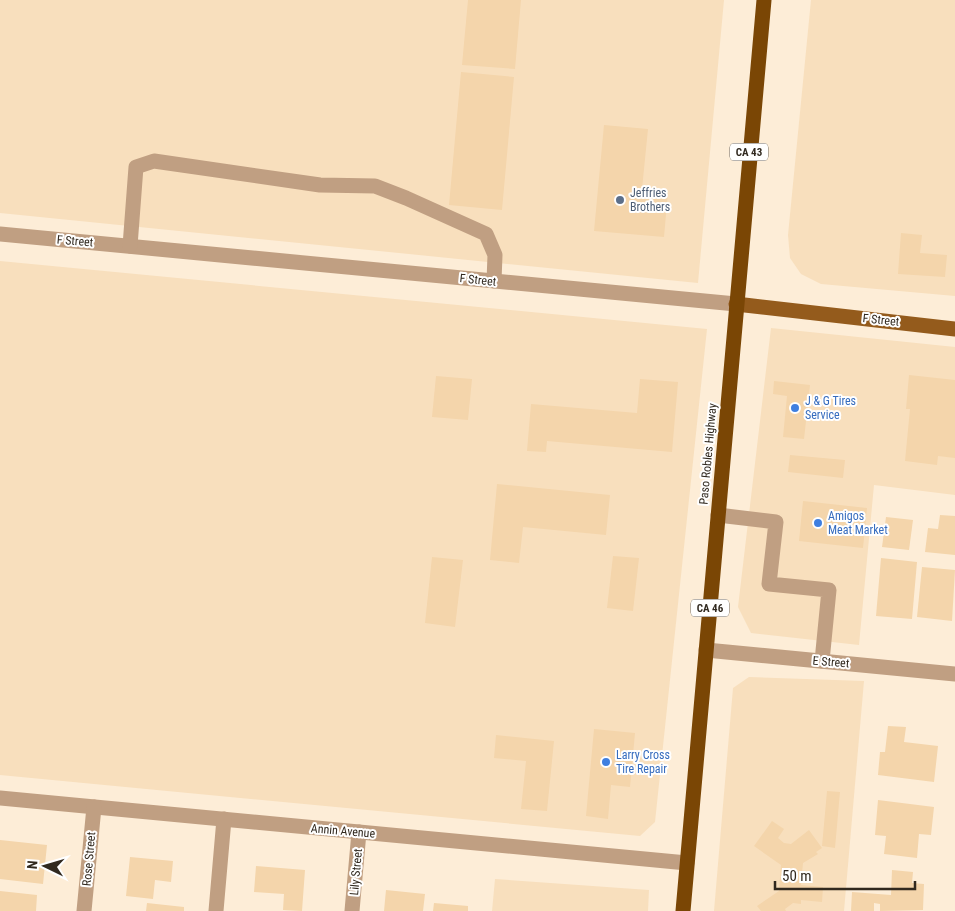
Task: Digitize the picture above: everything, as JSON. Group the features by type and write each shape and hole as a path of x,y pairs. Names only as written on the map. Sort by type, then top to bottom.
{"highway":[{"name":"Paso Robles Highway","path":"683,911 764,0"}],"main road":[{"name":"F Street","path":"736,304 955,329"}],"street":[{"path":"130,246 136,167 154,161 320,185 375,186 486,234 495,255 494,281"},
{"name":"F Street","path":"0,234 736,304"},
{"path":"718,515 776,522 769,584 829,590 822,661"},
{"name":"E Street","path":"706,650 955,674"},
{"name":"Annin Avenue","path":"0,798 687,863"},
{"name":"Rose Street","path":"84,911 94,807"},
{"path":"216,911 224,819"},
{"name":"Lily Street","path":"352,911 359,832"}],"shaded area":[{"path":"0,0 724,0 698,283 0,213"},
{"path":"811,0 955,0 955,296 821,284 801,274 790,258 788,235"},
{"path":"0,261 707,329 655,822 640,836 0,775"},
{"path":"771,328 955,347 955,495 874,485 859,645 751,633 738,607"},
{"path":"749,677 864,681 844,911 714,911 733,688"},
{"path":"495,879 649,890 648,911 492,911"}],"building":[{"path":"468,0 521,0 515,69 462,65"},
{"path":"461,72 514,77 502,210 449,205"},
{"path":"604,125 648,129 642,189 668,192 664,237 594,231"},
{"path":"901,233 922,235 920,253 947,255 945,277 898,274"},
{"path":"909,375 955,380 955,458 938,456 937,465 905,461 910,409 906,409"},
{"path":"436,376 472,379 468,420 432,417"},
{"path":"640,379 678,382 672,452 547,441 546,452 527,451 531,404 637,413"},
{"path":"774,381 810,385 804,439 783,437 787,396 773,394"},
{"path":"790,455 845,460 843,478 788,472"},
{"path":"497,484 610,495 606,535 523,527 519,563 490,560"},
{"path":"803,501 867,508 863,548 799,541"},
{"path":"940,515 955,516 955,555 925,552 928,528 938,529"},
{"path":"886,517 913,520 909,550 882,547"},
{"path":"613,556 639,558 633,611 607,608"},
{"path":"432,557 463,560 455,627 425,623"},
{"path":"881,558 917,562 912,619 876,616"},
{"path":"922,567 955,570 952,621 917,617"},
{"path":"888,726 906,727 904,742 938,746 934,782 878,775 880,752 885,752"},
{"path":"594,729 635,733 630,787 611,785 608,819 586,816"},
{"path":"496,735 554,741 547,811 521,809 526,761 494,758"},
{"path":"827,791 840,792 835,848 822,846"},
{"path":"878,800 934,807 931,835 919,834 917,858 884,854 886,836 875,835"},
{"path":"772,821 784,829 778,838 784,843 791,844 809,830 822,848 816,852 818,854 803,863 801,885 823,887 822,902 801,900 801,904 793,903 785,909 786,911 761,911 757,906 779,891 781,865 754,846"},
{"path":"0,840 47,845 43,884 0,879"},
{"path":"130,857 173,861 171,882 155,880 153,899 126,896"},
{"path":"256,866 305,870 302,911 283,910 284,894 254,892"},
{"path":"892,870 913,872 912,883 924,884 923,910 880,911 880,904 874,903 874,911 851,911 852,892 891,895"},
{"path":"386,890 425,894 423,911 384,911"},
{"path":"0,891 37,895 36,911 0,911"},
{"path":"147,903 184,907 184,911 146,911"},
{"path":"434,903 468,906 468,911 433,911"}],"place":[{"name":"Jeffries Brothers","path":"620,200"},
{"name":"J & G Tires Service","path":"795,408"},
{"name":"Amigos Meat Market","path":"818,523"},
{"name":"Larry Cross Tire Repair","path":"606,762"}]}
